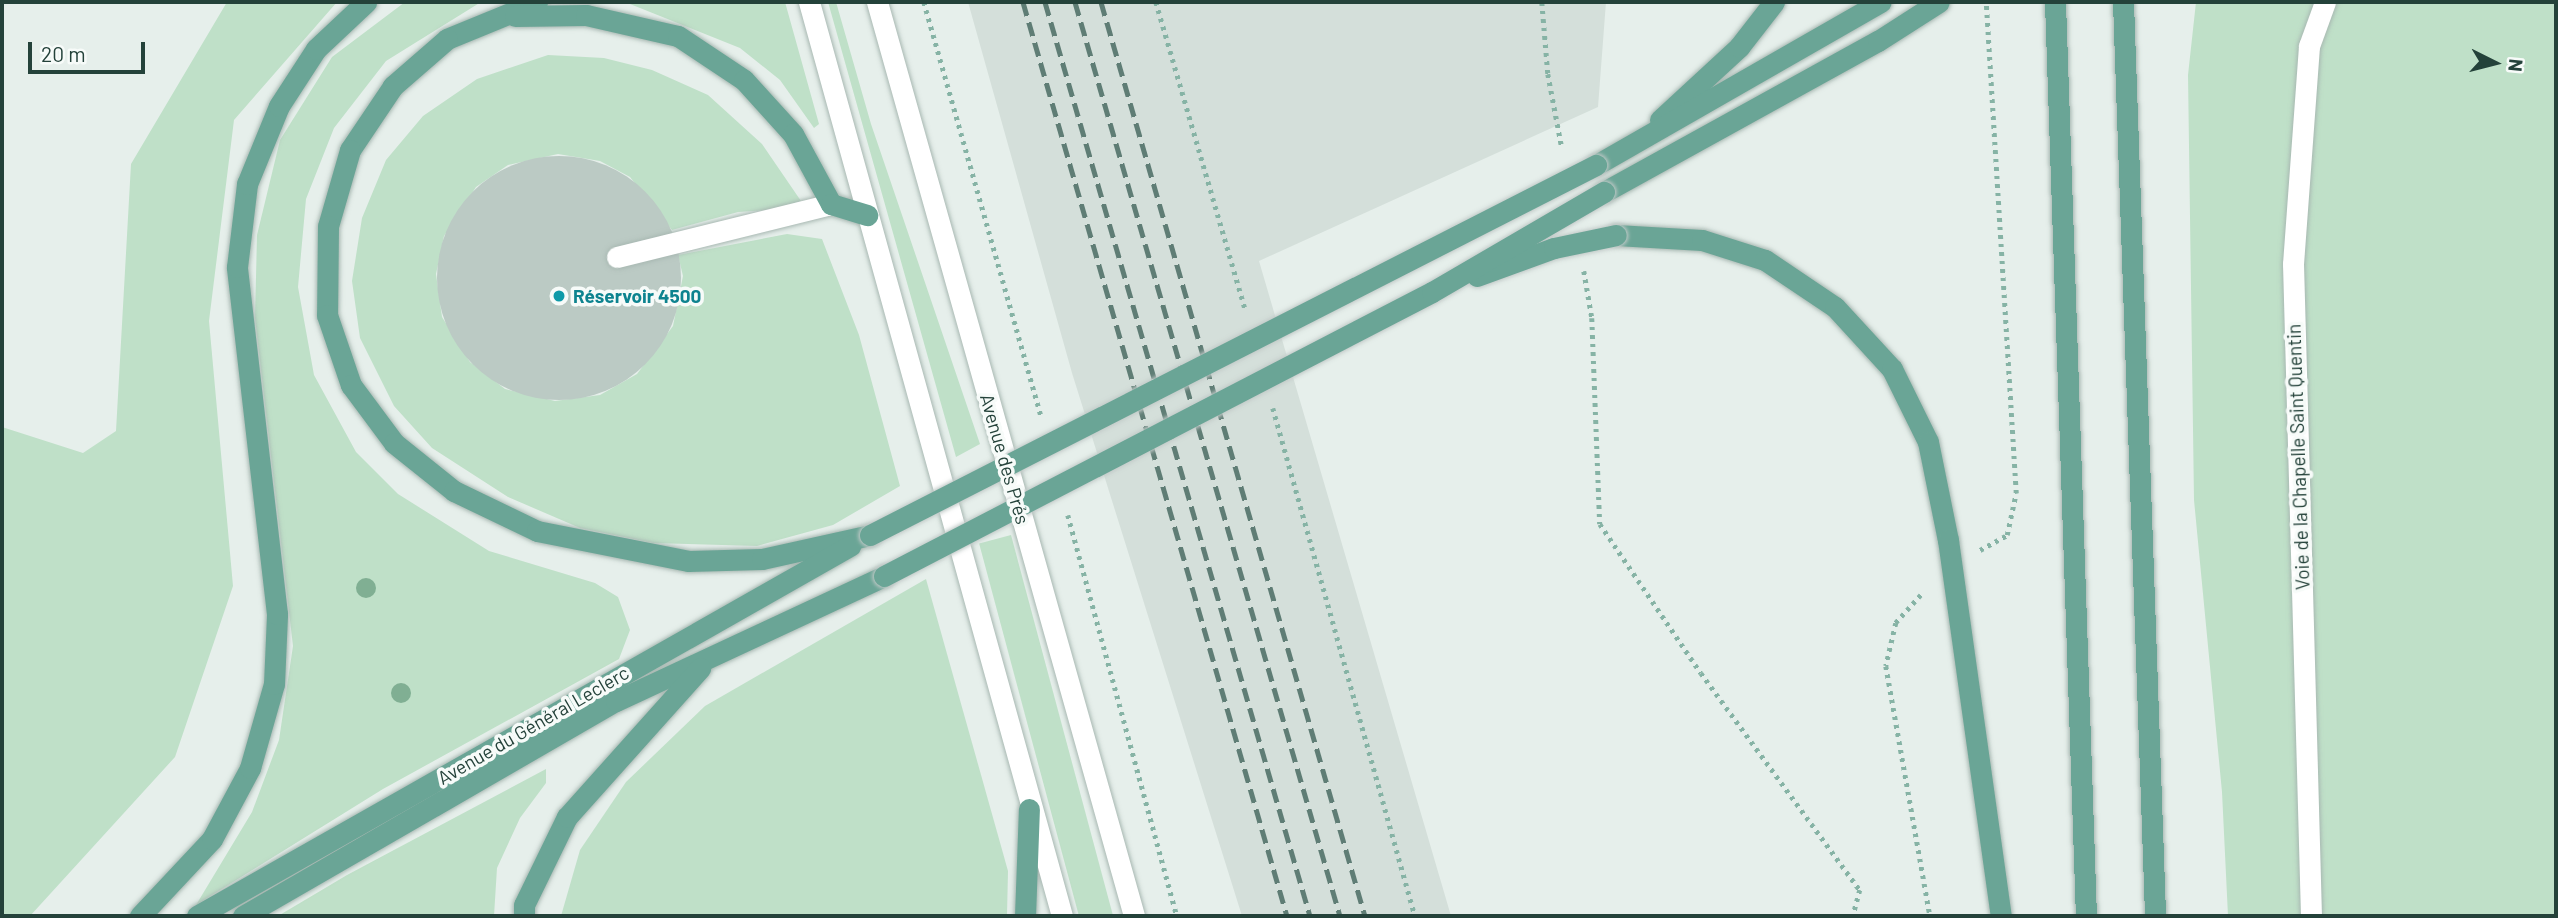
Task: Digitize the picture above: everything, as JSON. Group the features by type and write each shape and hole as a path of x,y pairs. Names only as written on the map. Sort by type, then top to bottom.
{"main road":[{"path":"140,916 212,839 250,768 274,684 277,614 237,267 247,184 279,106 316,49 366,2"},
{"path":"537,2 510,16 447,39 393,86 351,150 328,226 327,315 351,385 394,443 454,491 537,531 688,561 762,559 870,535 1631,148 1880,2"},
{"path":"809,2 1029,809 1062,916"},
{"name":"Avenue des Prés","path":"877,2 1134,916"},
{"path":"1631,148 1740,47 1774,2"},
{"path":"1432,292 1604,192 1878,41 1939,2"},
{"path":"2054,2 2086,916"},
{"path":"2123,2 2155,916"},
{"name":"Voie de la Chapelle Saint Quentin","path":"2311,916 2293,264 2309,46 2325,2"},
{"path":"510,16 586,15 678,36 744,80 793,134 831,204"},
{"path":"617,257 831,204 867,215"},
{"path":"1432,292 1553,248 1616,235 1702,240 1765,260 1835,307 1892,369 1928,442 1948,540 2001,916"},
{"name":"Avenue du Général Leclerc","path":"243,916 605,707 704,664 884,576 1432,292"},
{"name":"Avenue du Général Leclerc","path":"197,916 870,535"},
{"path":"524,916 524,905 567,817 704,664"},
{"path":"1025,916 1029,809"}],"path":[{"path":"1156,2 1247,316"},
{"path":"1542,2 1548,74 1563,155"},
{"path":"1972,554 2007,535 2016,493 1986,2"},
{"path":"1583,264 1592,318 1600,524 1701,673 1860,890 1853,916"},
{"path":"1269,396 1415,916"},
{"path":"1921,595 1896,623 1886,666 1930,916"}],"shaded area":[{"path":"968,2 1606,2 1598,107 1259,261 1451,916 1242,916 1072,373"}],"green space":[{"path":"227,2 337,2 234,120 209,321 233,586 175,757 30,916 2,916 2,427 83,453 116,431 131,164"},
{"path":"405,2 481,2 386,61 334,128 306,199 298,287 314,375 356,452 398,494 489,551 595,583 618,597 630,630 619,659 383,789 196,905 252,812 279,740 293,646 255,318 257,235 280,140 332,57"},
{"path":"625,2 785,2 819,124 814,128 780,80 740,48"},
{"path":"828,2 836,2 871,124 980,444 956,457"},
{"path":"2196,2 2556,2 2556,916 2228,916 2222,792 2194,500 2188,75"},
{"path":"548,55 604,58 652,70 708,95 762,144 801,201 781,209 738,212 672,230 630,177 600,161 558,154 508,165 476,187 444,236 436,274 442,317 470,362 505,389 555,401 600,395 637,374 673,326 683,276 678,255 787,234 822,239 859,335 900,486 833,525 757,546 653,543 580,528 508,497 432,448 394,406 360,338 352,281 362,218 386,160 423,116 477,79"},
{"path":"1011,535 1113,916 1079,916 979,544"},
{"path":"926,579 1008,871 1007,916 561,916 580,850 626,782 705,706"},
{"path":"546,769 546,783 520,818 497,868 494,916 278,916 347,875"}],"building":[{"name":"Réservoir 4500","path":"559,156 606,166 627,177 645,192 660,210 671,231 681,278 671,325 660,346 645,364 627,379 606,390 559,400 512,390 491,379 473,364 458,346 447,325 437,278 447,231 458,210 473,192 491,177 512,166"}],"railway":[{"path":"1023,2 1287,916"},
{"path":"1045,2 1310,916"},
{"path":"1075,2 1340,916"},
{"path":"1101,2 1365,916"}],"place":[{"name":"Réservoir 4500","path":"559,296"}]}
